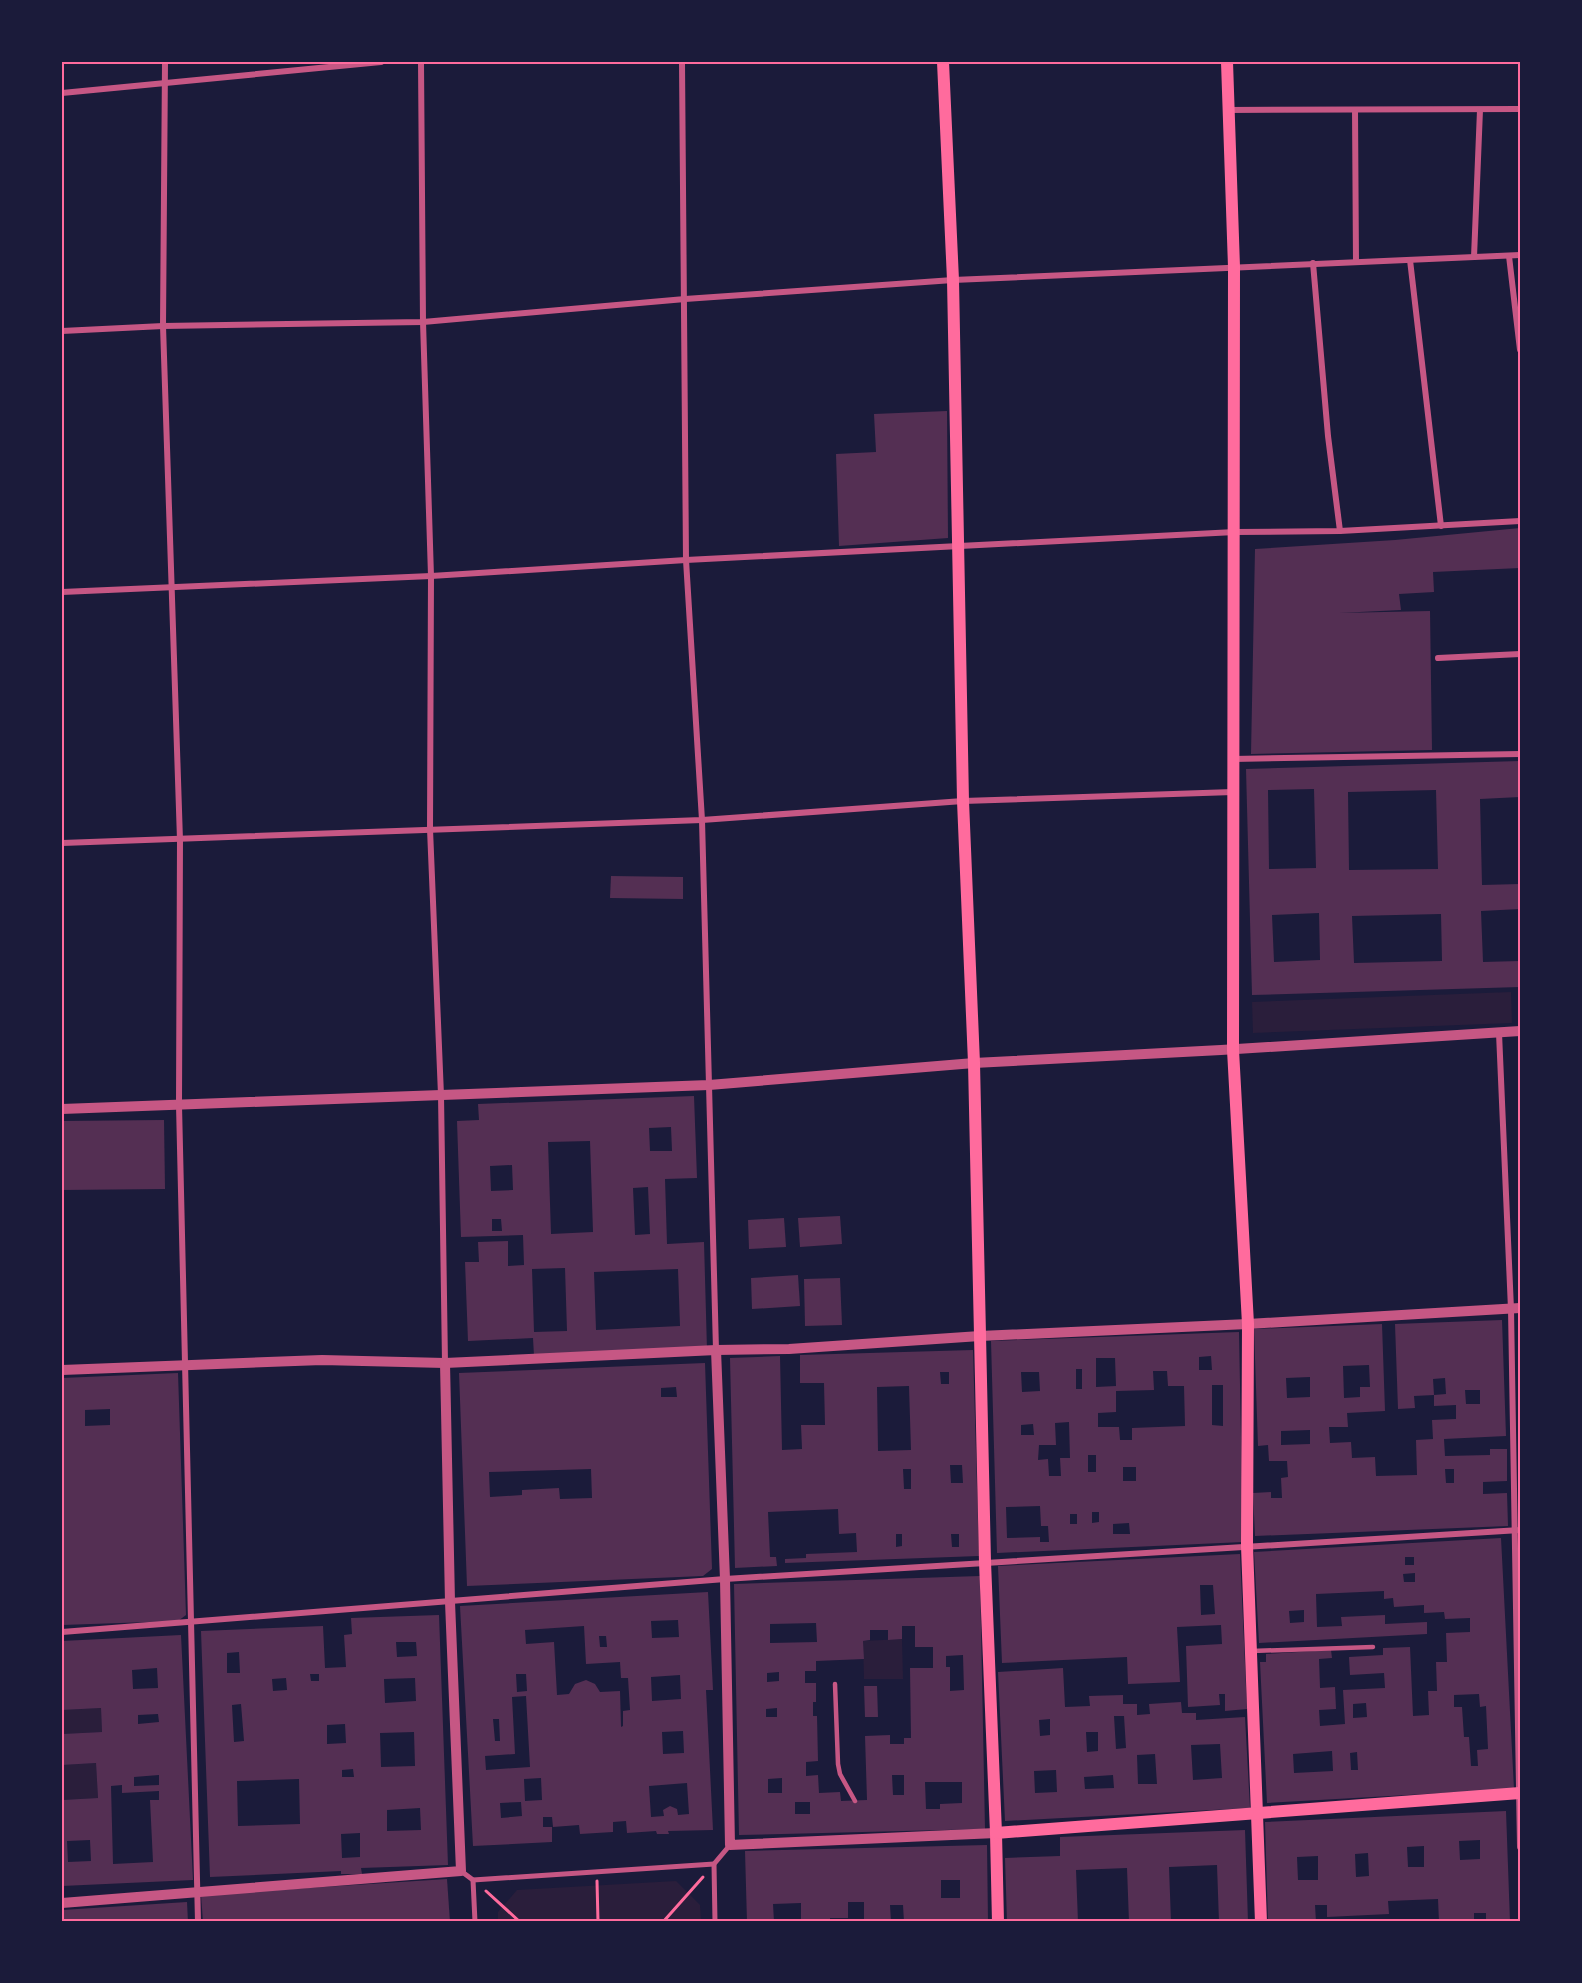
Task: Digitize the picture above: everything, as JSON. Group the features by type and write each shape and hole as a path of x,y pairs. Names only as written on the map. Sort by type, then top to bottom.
{"main road":[{"path":"943,62 953,280 956,545 963,801 974,1063 985,1562 998,1922"},
{"path":"1227,62 1234,267 1233,1050 1248,1324 1247,1546 1261,1922"},
{"path":"996,1833 1520,1793"}],"street":[{"path":"165,62 163,326 180,840 179,1105 198,1922"},
{"path":"62,93 381,62"},
{"path":"421,62 423,322 431,576 430,829 441,1095 450,1602 461,1871"},
{"path":"682,62 686,560 702,820 730,1845 714,1864 715,1922"},
{"path":"1227,110 1521,109"},
{"path":"1355,110 1356,262"},
{"path":"1474,257 1480,110"},
{"path":"62,331 163,326 423,322 953,280 1521,255"},
{"path":"1509,256 1521,350"},
{"path":"1410,260 1441,526"},
{"path":"1313,263 1328,436 1340,531"},
{"path":"62,592 431,576 956,545 1235,532 1340,531 1521,521"},
{"path":"1438,658 1521,654"},
{"path":"1233,759 1521,754"},
{"path":"62,843 702,820 963,801 1233,792"},
{"path":"62,1109 709,1085 974,1063 1233,1050 1521,1031"},
{"path":"1499,1033 1516,1308 1521,1847"},
{"path":"62,1370 322,1360 445,1363 716,1350 789,1349 980,1336 1248,1324 1516,1308"},
{"path":"62,1632 724,1579 1517,1530"},
{"path":"730,1845 855,1835 996,1833"},
{"path":"62,1903 461,1871 473,1880 714,1864"},
{"path":"473,1880 475,1922"}],"lane":[{"path":"1251,1651 1373,1647"},
{"path":"835,1684 838,1764 840,1774 855,1801"}],"path":[{"path":"663,1922 714,1864"},
{"path":"597,1872 598,1922"},
{"path":"473,1880 520,1922"}],"shaded area":[{"path":"1511,992 1512,1023 1253,1033 1252,1002"},
{"path":"902,1639 903,1679 864,1679 863,1641"},
{"path":"101,1708 102,1732 62,1734 62,1710"},
{"path":"96,1763 98,1798 62,1800 62,1765"},
{"path":"676,1881 700,1905 701,1921 498,1922 498,1912 517,1890"}],"building":[{"path":"947,411 948,538 839,546 836,454 876,452 874,414"},
{"path":"1520,528 1520,568 1433,572 1434,592 1399,594 1401,610 1339,613 1430,611 1432,750 1251,754 1255,549 1395,540"},
{"path":"1520,761 1520,797 1480,799 1482,885 1520,884 1520,909 1481,911 1483,962 1520,961 1520,987 1252,995 1246,769","holes":["1314,789 1316,868 1269,869 1268,790","1436,790 1438,869 1349,870 1348,792","1319,913 1320,960 1274,962 1272,915","1441,914 1442,961 1354,963 1352,916"]},
{"path":"611,876 683,877 683,899 610,898"},
{"path":"694,1096 697,1178 665,1179 667,1244 704,1242 707,1350 534,1356 533,1338 468,1341 465,1262 479,1262 478,1242 508,1241 508,1266 524,1265 523,1235 461,1237 457,1121 479,1120 478,1104","holes":["671,1127 672,1151 650,1151 649,1128","590,1141 593,1232 551,1234 548,1142","512,1165 513,1190 491,1191 490,1166","648,1187 650,1234 635,1235 633,1188","492,1219 501,1219 502,1231 492,1231","565,1268 567,1331 534,1332 532,1269","678,1269 680,1326 596,1330 594,1272"]},
{"path":"164,1120 165,1189 62,1190 62,1121"},
{"path":"840,1216 842,1244 800,1247 798,1218"},
{"path":"784,1218 786,1247 749,1249 748,1220"},
{"path":"798,1275 800,1306 752,1309 751,1278"},
{"path":"840,1278 842,1325 805,1326 804,1279"},
{"path":"1502,1320 1506,1436 1444,1439 1445,1456 1490,1455 1490,1449 1507,1449 1507,1481 1483,1482 1483,1494 1507,1493 1508,1526 1255,1536 1253,1493 1271,1492 1271,1498 1282,1498 1281,1478 1288,1477 1287,1461 1269,1461 1268,1445 1258,1446 1254,1329 1382,1324 1385,1411 1347,1413 1348,1427 1329,1427 1330,1443 1351,1442 1352,1458 1375,1457 1376,1476 1417,1475 1416,1440 1433,1439 1432,1420 1456,1419 1456,1405 1434,1406 1434,1395 1414,1396 1415,1408 1398,1409 1395,1324","holes":["1369,1365 1370,1387 1360,1387 1360,1397 1344,1398 1343,1366","1310,1377 1310,1397 1287,1398 1286,1378","1445,1378 1446,1394 1434,1395 1433,1379","1465,1390 1480,1390 1480,1404 1466,1404","1310,1430 1310,1444 1281,1445 1281,1431","1445,1469 1454,1469 1454,1483 1446,1483"]},
{"path":"1239,1332 1243,1542 997,1553 991,1341","holes":["1211,1356 1212,1370 1199,1370 1199,1357","1096,1358 1115,1358 1116,1386 1096,1387","1076,1369 1082,1369 1082,1389 1076,1389","1153,1371 1167,1371 1168,1386 1184,1386 1185,1426 1132,1428 1132,1440 1120,1440 1119,1427 1098,1427 1098,1413 1116,1412 1116,1391 1154,1390","1021,1372 1039,1372 1040,1391 1022,1392","1212,1385 1223,1385 1223,1426 1212,1425","1069,1422 1070,1458 1060,1458 1061,1476 1049,1476 1048,1459 1038,1460 1039,1445 1056,1445 1055,1423","1033,1424 1034,1435 1021,1435 1021,1425","1088,1455 1096,1455 1096,1472 1088,1472","1123,1467 1136,1467 1136,1481 1123,1481","1040,1506 1041,1526 1048,1526 1049,1542 1040,1542 1040,1537 1007,1538 1006,1507","1092,1512 1099,1512 1099,1522 1092,1523","1070,1514 1077,1514 1077,1524 1070,1524","1129,1523 1130,1534 1113,1534 1113,1524"]},
{"path":"973,1350 979,1556 785,1563 785,1559 806,1558 806,1554 857,1552 856,1533 839,1534 838,1509 768,1512 770,1557 776,1557 777,1566 735,1568 730,1358 780,1356 782,1450 802,1449 801,1425 825,1425 824,1383 800,1383 800,1355","holes":["940,1372 949,1372 949,1384 941,1384","909,1386 911,1450 878,1451 877,1387","950,1465 962,1465 963,1483 951,1483","903,1469 911,1469 911,1489 904,1489","896,1534 902,1534 902,1546 896,1547","951,1534 959,1534 959,1547 952,1547"]},
{"path":"705,1363 712,1569 703,1576 467,1586 459,1373","holes":["676,1387 677,1397 661,1397 661,1388","591,1469 592,1498 560,1499 559,1488 522,1490 522,1495 490,1497 489,1472"]},
{"path":"178,1373 186,1615 178,1621 62,1625 62,1378","holes":["110,1409 110,1425 85,1426 85,1410"]},
{"path":"1501,1538 1514,1789 1267,1803 1260,1662 1266,1662 1266,1654 1331,1650 1332,1658 1319,1659 1320,1688 1335,1687 1336,1709 1319,1710 1320,1726 1345,1724 1343,1690 1385,1688 1384,1673 1350,1675 1349,1657 1383,1655 1383,1648 1410,1647 1413,1716 1429,1715 1428,1691 1437,1691 1436,1662 1447,1662 1446,1633 1470,1632 1470,1618 1445,1619 1444,1612 1424,1613 1424,1605 1394,1607 1393,1598 1384,1599 1384,1591 1316,1594 1317,1627 1342,1626 1341,1617 1385,1615 1385,1624 1427,1622 1427,1634 1259,1643 1254,1552","holes":["1405,1557 1414,1557 1414,1565 1405,1565","1415,1573 1415,1582 1404,1582 1403,1574","1304,1610 1304,1622 1290,1623 1289,1611","1479,1694 1480,1707 1486,1706 1488,1749 1477,1750 1478,1766 1471,1766 1469,1737 1464,1737 1462,1707 1454,1707 1454,1695","1366,1703 1367,1717 1353,1718 1353,1704","1332,1751 1333,1771 1294,1773 1293,1754","1357,1752 1358,1770 1351,1770 1350,1753"]},
{"path":"1240,1554 1247,1709 1225,1711 1225,1694 1219,1694 1220,1705 1188,1707 1186,1646 1222,1644 1221,1625 1177,1627 1180,1682 1128,1684 1127,1657 1002,1663 998,1566","holes":["1200,1585 1213,1585 1215,1614 1201,1615"]},
{"path":"980,1576 985,1829 739,1835 734,1584","holes":["816,1623 817,1642 770,1643 770,1624","902,1626 915,1626 915,1647 933,1647 933,1668 910,1668 911,1738 904,1738 904,1744 890,1744 890,1735 865,1736 867,1800 841,1801 840,1792 819,1793 818,1775 806,1776 806,1762 818,1761 817,1716 813,1716 816,1683 805,1683 805,1671 816,1671 816,1661 864,1659 863,1641 870,1640 870,1630 888,1630 888,1640 902,1639","963,1655 964,1690 950,1691 950,1667 946,1667 946,1656","779,1672 779,1681 767,1682 767,1673","777,1708 777,1717 766,1717 766,1709","892,1775 904,1775 904,1795 893,1795","782,1778 782,1793 768,1793 768,1779","925,1782 962,1782 962,1803 940,1804 940,1809 926,1809","795,1802 810,1802 810,1814 795,1814"]},
{"path":"708,1592 713,1690 706,1690 713,1830 668,1831 669,1834 657,1834 656,1831 627,1833 626,1821 613,1822 613,1832 580,1834 579,1825 553,1827 552,1817 543,1817 543,1827 552,1827 552,1842 473,1846 460,1606","holes":["678,1620 679,1637 652,1638 651,1621","584,1626 586,1664 620,1662 621,1678 628,1678 630,1710 623,1711 623,1726 621,1727 620,1691 600,1692 595,1684 586,1680 575,1684 569,1694 557,1695 554,1642 526,1644 525,1630","599,1636 606,1636 607,1647 600,1647","516,1674 526,1674 527,1691 517,1692","680,1675 681,1699 652,1701 651,1677","526,1696 530,1767 486,1770 485,1756 515,1754 512,1697","493,1719 499,1719 500,1741 495,1741","683,1731 684,1753 663,1754 662,1732","541,1778 542,1800 525,1801 524,1779","687,1783 689,1814 678,1815 677,1809 670,1806 663,1810 664,1816 651,1817 649,1786","521,1802 522,1816 501,1818 500,1803"]},
{"path":"439,1615 448,1865 361,1868 362,1874 341,1874 341,1871 210,1877 201,1631 323,1626 325,1668 346,1667 344,1635 352,1634 351,1618","holes":["396,1642 416,1642 417,1656 397,1657","239,1652 240,1673 227,1673 227,1653","310,1674 319,1674 319,1681 311,1681","286,1678 287,1690 273,1691 272,1679","415,1678 416,1701 385,1703 384,1679","241,1704 244,1741 234,1742 232,1705","345,1724 346,1743 327,1744 327,1725","414,1732 415,1766 381,1767 380,1733","353,1769 354,1777 342,1777 342,1770","299,1779 300,1824 238,1826 237,1781","420,1808 421,1830 387,1831 387,1810","360,1833 360,1857 342,1858 341,1834"]},
{"path":"181,1635 193,1880 62,1886 62,1800 98,1798 96,1763 62,1765 62,1734 102,1732 101,1708 62,1710 62,1641","holes":["157,1668 158,1688 133,1689 132,1670","158,1714 159,1722 138,1724 138,1715","159,1775 159,1785 134,1786 134,1777","122,1785 122,1793 159,1791 159,1800 150,1800 153,1862 113,1864 111,1786","90,1840 91,1861 68,1862 67,1841"]},
{"path":"1063,1668 1065,1707 1090,1706 1089,1696 1123,1695 1123,1704 1137,1704 1137,1715 1150,1714 1149,1704 1181,1702 1182,1713 1196,1713 1196,1720 1245,1717 1250,1808 1005,1821 998,1672","holes":["1114,1716 1124,1716 1126,1748 1116,1749","1050,1719 1050,1735 1040,1736 1039,1720","1086,1732 1098,1732 1098,1751 1087,1752","1220,1744 1222,1778 1193,1780 1191,1745","1155,1754 1157,1784 1138,1784 1137,1755","1056,1770 1057,1792 1035,1793 1034,1771","1113,1775 1114,1788 1085,1789 1084,1777"]},
{"path":"864,1686 877,1686 878,1717 865,1717"},
{"path":"1506,1811 1510,1922 1486,1922 1486,1913 1474,1913 1474,1922 1439,1922 1438,1899 1388,1901 1389,1914 1327,1917 1327,1905 1315,1905 1316,1922 1268,1922 1265,1822","holes":["1480,1840 1480,1859 1460,1860 1459,1841","1424,1846 1424,1867 1408,1867 1407,1847","1368,1853 1369,1876 1356,1877 1355,1854","1318,1856 1318,1880 1298,1880 1297,1857"]},
{"path":"1245,1830 1248,1922 1219,1922 1217,1865 1169,1867 1171,1922 1129,1922 1127,1868 1076,1870 1078,1922 1007,1922 1005,1858 1060,1856 1060,1837"},
{"path":"987,1845 988,1922 904,1922 903,1905 890,1905 891,1922 864,1922 864,1902 848,1902 848,1918 830,1918 830,1922 801,1922 801,1903 773,1904 774,1922 747,1922 745,1851","holes":["941,1880 960,1880 960,1898 941,1898"]},
{"path":"447,1879 450,1922 203,1922 201,1895"},
{"path":"187,1902 188,1922 62,1922 62,1910"}]}
